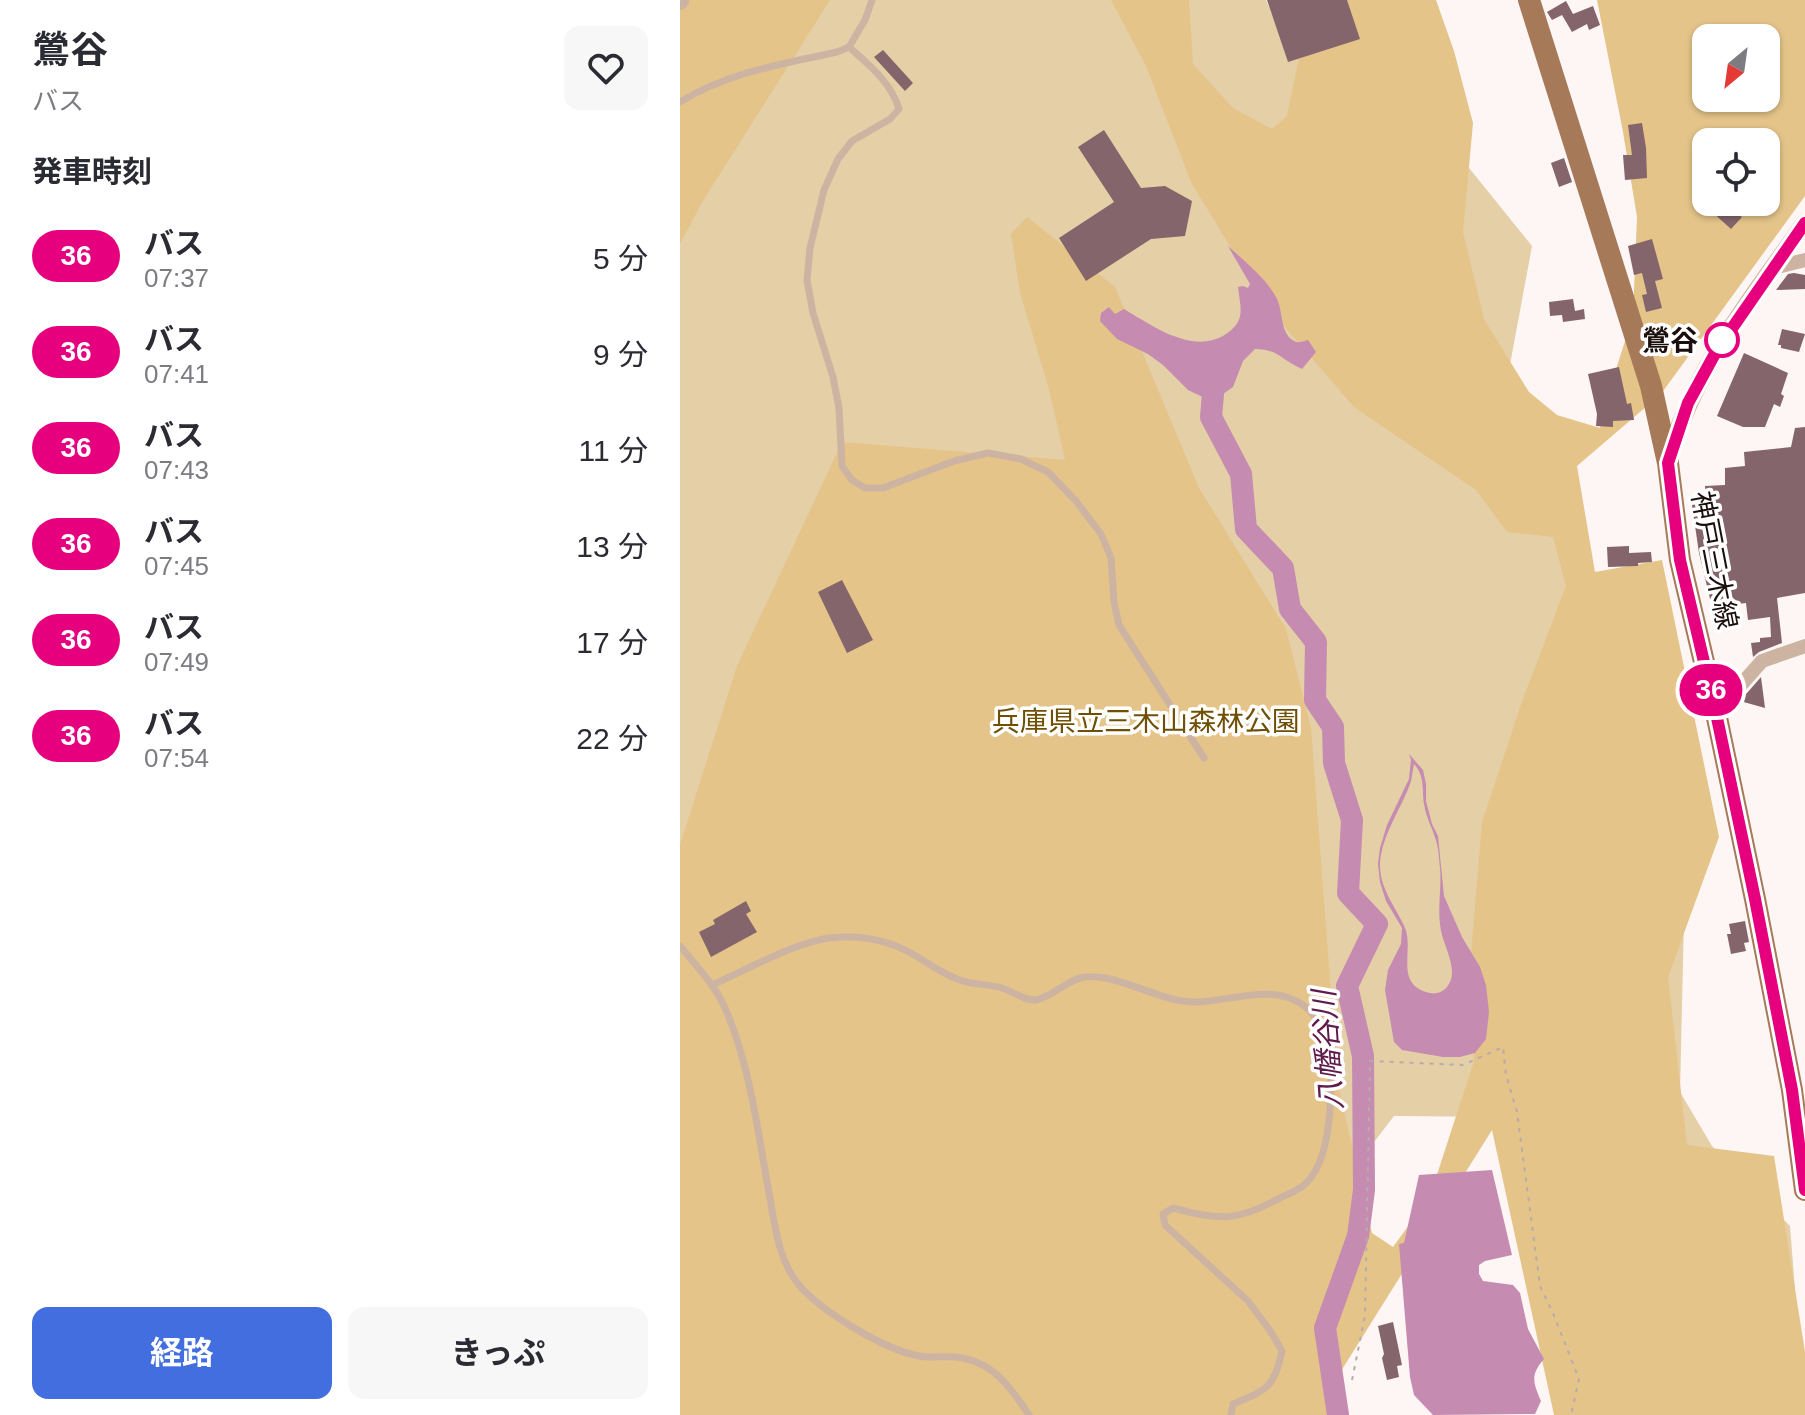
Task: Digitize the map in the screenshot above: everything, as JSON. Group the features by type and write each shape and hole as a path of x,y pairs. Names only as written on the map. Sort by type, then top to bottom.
{"main road":[{"name":"神戸三木線","path":"1529,0 1651,386 1668,463 1680,560 1716,713 1792,1090 1805,1190"}],"street":[{"path":"1668,463 1688,403 1701,377 1727,332 1805,223"},
{"path":"1773,268 1805,260"},
{"path":"1716,713 1762,661 1805,646"}],"lane":[{"path":"680,102 738,74 849,47 865,20 872,0"},
{"path":"849,47 885,81 895,95 899,109 890,119 852,141 838,159 824,190 810,248 807,280 839,408 842,466 852,480 865,488 883,488 954,461 988,453 1021,459 1048,472 1076,501 1101,534 1111,558 1119,625 1204,758"},
{"path":"712,985 802,945 841,936 874,939 905,950 962,981 1004,989 1036,1000 1081,977 1101,977 1195,1002 1261,994 1287,996 1306,1007 1322,1027 1331,1052 1331,1102 1326,1141 1317,1168 1305,1185 1257,1211 1233,1217 1205,1217 1173,1208 1163,1214 1165,1225 1248,1301 1282,1351 1278,1371 1266,1390 1233,1404 1231,1415"},
{"path":"680,946 712,985 726,1008 750,1090 783,1258 799,1285 827,1311 898,1350 919,1356 976,1361 998,1374 1029,1415"}],"path":[{"path":"1352,1380 1365,1316 1370,1061 1463,1065 1503,1047 1506,1075 1517,1112 1540,1286 1579,1379 1571,1415"}],"green space":[{"path":"680,0 830,0 701,204 680,244"},
{"name":"兵庫県立三木山森林公園","path":"702,0 1266,0 1285,45 1423,111 1532,246 1509,370 1590,581 1684,919 1680,1092 1712,1146 1790,1226 1805,1415 1511,1117 1394,1116 1371,1146 1350,1340 680,1415 680,45"},
{"name":"兵庫県立三木山森林公園","path":"1111,0 1189,0 1193,64 1233,108 1272,129 1287,116 1311,0 1436,0 1454,51 1473,123 1463,232 1484,319 1529,392 1557,415 1600,428 1633,316 1637,217 1597,0 1805,0 1805,196 1661,394 1577,466 1595,572 1662,560 1719,837 1668,977 1687,1145 1774,1156 1805,1352 1805,1415 1554,1415 1492,1130 1326,1395 1332,1415 680,1415 680,845 737,666 842,442 1065,460 1049,389 1020,293 1011,234 1027,217 1115,287 1199,488 1286,629 1311,728 1338,1085 1372,1233 1393,1247 1430,1196 1474,1061 1471,954 1482,822 1521,704 1566,586 1553,537 1507,532 1476,490 1354,407 1265,304 1191,182 1146,66"}],"shaded area":[{"path":"1228,246 1271,290 1278,302 1287,335 1297,342 1308,340 1316,352 1302,369 1275,353 1255,349 1243,361 1233,387 1216,399 1209,400 1188,390 1148,354 1117,339 1100,321 1101,313 1109,307 1115,314 1124,309 1185,340 1211,341 1223,336 1239,321 1238,287 1248,288 1250,284"},
{"path":"1409,754 1423,770 1426,801 1438,836 1444,896 1486,985 1489,1012 1486,1039 1475,1053 1460,1057 1402,1050 1394,1042 1385,990 1388,970 1401,944 1402,928 1386,901 1378,864 1387,825 1409,779","holes":["1414,764 1418,769 1425,809 1438,847 1440,926 1452,968 1447,987 1435,993 1426,992 1411,981 1405,928 1386,891 1380,867 1384,844 1411,781"]},
{"path":"1492,1170 1512,1255 1485,1261 1479,1265 1479,1274 1483,1281 1513,1285 1520,1293 1528,1329 1544,1359 1534,1379 1541,1401 1535,1414 1433,1415 1414,1395 1410,1377 1399,1244 1404,1243 1419,1175"}],"building":[{"path":"1267,0 1347,0 1360,39 1288,62"},
{"path":"1566,1 1573,14 1593,6 1600,25 1589,30 1587,24 1572,32 1562,15 1552,20 1547,12"},
{"path":"883,50 913,83 905,91 874,57"},
{"path":"1642,123 1647,178 1625,180 1623,155 1632,155 1628,125"},
{"path":"1104,130 1141,188 1165,186 1192,201 1185,236 1151,239 1086,281 1059,238 1114,202 1078,147"},
{"path":"1564,158 1572,182 1559,187 1551,163"},
{"path":"1717,216 1742,217 1731,229"},
{"path":"1652,239 1663,279 1655,281 1662,308 1646,312 1642,295 1647,294 1642,273 1634,275 1628,246"},
{"path":"1788,274 1805,275 1805,289 1776,290"},
{"path":"1573,299 1575,311 1584,309 1585,319 1563,322 1562,315 1550,316 1549,302"},
{"path":"1782,329 1805,334 1799,352 1778,345"},
{"path":"1744,353 1788,373 1780,407 1774,404 1765,427 1743,427 1717,416"},
{"path":"1619,367 1634,420 1613,421 1613,427 1596,426 1597,414 1588,374"},
{"path":"1805,427 1805,593 1777,598 1782,643 1753,657 1751,643 1771,637 1770,617 1748,620 1746,603 1712,607 1692,505 1706,503 1705,486 1725,485 1725,468 1745,466 1744,452 1791,447 1795,428"},
{"path":"1629,546 1629,553 1651,552 1652,562 1608,567 1607,547"},
{"path":"842,580 873,640 847,653 818,592"},
{"path":"1761,677 1765,708 1740,701"},
{"path":"746,901 751,911 746,914 757,932 711,957 699,932"},
{"path":"1745,921 1749,942 1744,943 1746,951 1731,954 1727,934 1731,934 1729,924"},
{"path":"1393,1322 1402,1365 1397,1366 1399,1377 1387,1380 1378,1326"}],"waterway":[{"name":"八幡谷川","path":"1213,394 1211,417 1241,474 1246,529 1283,568 1290,609 1316,642 1315,700 1333,727 1334,763 1352,820 1348,893 1377,924 1347,986 1363,1056 1364,1190 1358,1236 1325,1328 1338,1415"}],"bus line":[{"name":"36","path":"1805,223 1739,316 1701,377 1688,403 1668,463 1680,560 1755,899 1792,1090 1805,1190"}],"place":[{"name":"鶯谷","path":"1722,340"}]}
